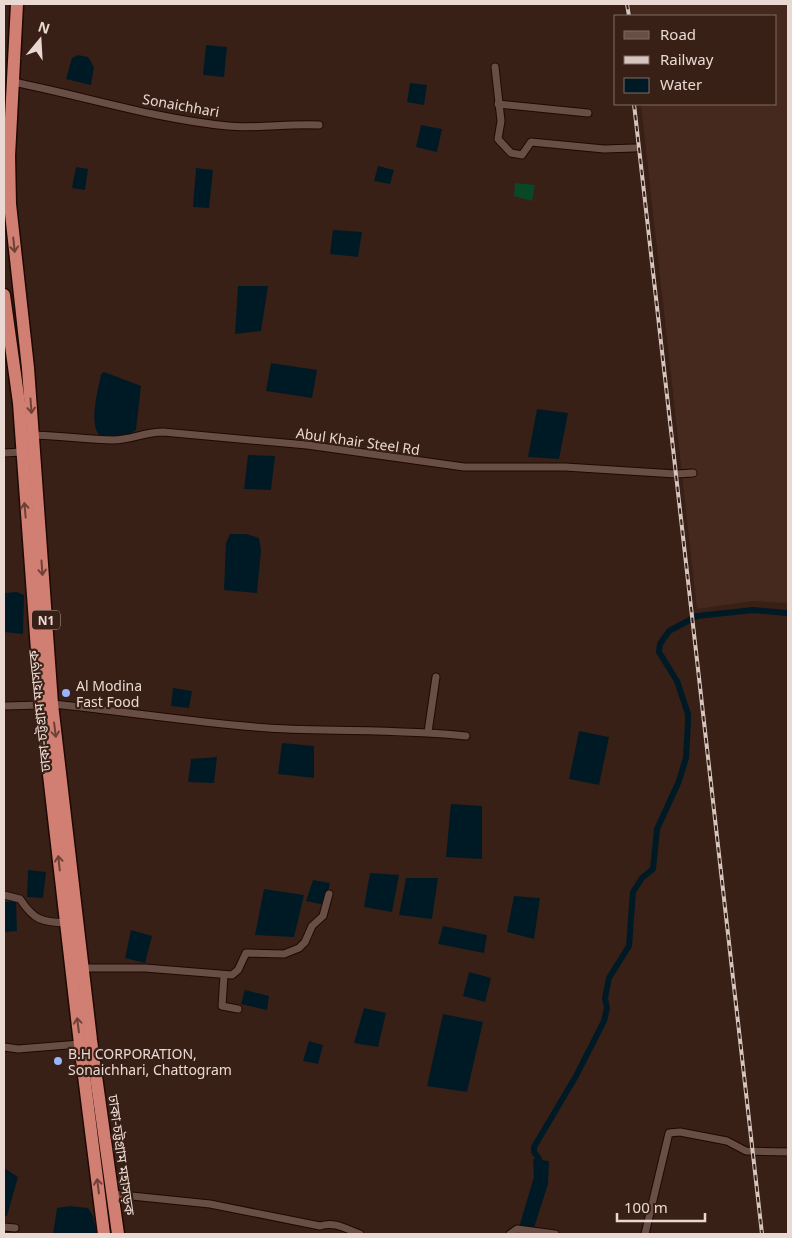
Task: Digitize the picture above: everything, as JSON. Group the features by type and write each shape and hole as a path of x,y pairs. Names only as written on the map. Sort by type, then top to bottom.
{"highway":[{"name":"ঢাকা-চট্টগ্রাম মহাসড়ক","path":"17,4 9,156 10,204 27,355 27,435 47,705 118,1234"},
{"name":"ঢাকা-চট্টগ্রাম মহাসড়ক","path":"4,295 12,358 27,435 22,452 66,923 104,1234"},
{"path":"12,358 27,355"}],"street":[{"path":"494,67 501,121 498,138 512,153 522,156 531,142 604,149 635,148"},
{"name":"Sonaichhari","path":"12,82 113,103 160,117 230,126 319,125"},
{"path":"498,104 588,113"},
{"name":"Abul Khair Steel Rd","path":"27,435 112,440 163,432 307,445 457,466 565,467 676,474 693,473"},
{"path":"4,453 22,452"},
{"path":"428,732 436,677"},
{"path":"4,706 47,705 266,728 428,732 466,736"},
{"path":"83,968 144,968 224,976 235,973 246,953 284,954 299,948 305,942 312,926 322,916 329,894"},
{"path":"4,895 20,899 32,916 37,919 66,923"},
{"path":"224,976 222,1006 238,1009"},
{"path":"4,1046 18,1048 80,1044"},
{"path":"645,1234 669,1132 680,1132 733,1142 746,1151 788,1152"},
{"path":"112,1194 210,1204 320,1226 328,1224 341,1226 360,1234"},
{"path":"4,1227 15,1228"},
{"path":"510,1234 517,1229 555,1234"}],"shaded area":[{"path":"630,4 788,4 788,603 752,601 697,609 641,105 777,105 777,15 632,15"}],"green space":[{"path":"515,183 535,185 532,201 514,196"}],"water":[{"path":"206,45 227,47 224,77 203,75"},
{"path":"78,55 88,57 94,67 91,85 66,79 72,58"},
{"path":"410,83 427,85 424,105 407,102"},
{"path":"421,125 442,129 437,152 416,147"},
{"path":"378,166 394,170 390,184 374,181"},
{"path":"76,167 88,169 85,190 72,188"},
{"path":"196,168 213,170 209,208 193,207"},
{"path":"333,230 362,232 358,257 330,254"},
{"path":"238,286 268,286 261,331 235,334"},
{"path":"271,363 317,370 312,398 266,391"},
{"path":"104,372 141,386 136,430 127,436 99,435 96,429 95,406 101,374"},
{"path":"537,409 568,413 559,459 528,457"},
{"path":"248,455 275,456 271,490 244,489"},
{"path":"230,534 246,534 259,538 261,550 257,593 224,590 226,543"},
{"path":"17,592 24,595 23,634 4,632 4,593"},
{"path":"173,688 192,691 189,708 171,706"},
{"path":"579,731 609,737 599,785 569,779"},
{"path":"282,743 314,746 314,778 278,774"},
{"path":"217,757 214,783 188,782 191,759"},
{"path":"451,804 482,806 482,859 446,857"},
{"path":"28,870 46,872 43,898 27,897"},
{"path":"370,873 399,875 392,912 364,907"},
{"path":"406,878 438,878 432,919 399,915"},
{"path":"313,880 330,883 325,905 306,901"},
{"path":"264,889 304,895 294,937 255,935"},
{"path":"514,896 540,898 534,939 507,932"},
{"path":"16,901 17,931 4,932 4,902"},
{"path":"443,926 487,935 484,953 438,944"},
{"path":"131,930 152,936 145,963 125,958"},
{"path":"469,972 491,978 485,1002 463,996"},
{"path":"245,990 269,996 267,1010 241,1004"},
{"path":"364,1008 386,1013 378,1047 354,1043"},
{"path":"443,1014 483,1022 467,1092 427,1086"},
{"path":"309,1041 323,1045 318,1064 303,1061"},
{"path":"533,1159 549,1161 548,1184 532,1234 517,1234 534,1177"},
{"path":"4,1168 18,1177 7,1216 4,1216"},
{"path":"70,1206 88,1208 93,1216 97,1234 53,1234 57,1208"}],"waterway":[{"path":"540,1166 539,1159 534,1152 534,1147 576,1076 604,1021 607,1008 605,998 609,978 629,946 633,892 642,878 653,869 657,829 679,781 686,758 688,714 677,681 659,652 660,644 669,631 697,616 753,610 787,613"}],"railway":[{"path":"627,4 629,15"},
{"path":"634,105 762,1234"}],"place":[{"name":"Al Modina Fast Food","path":"66,693"},
{"name":"B.H CORPORATION, Sonaichhari, Chattogram","path":"58,1061"}]}
